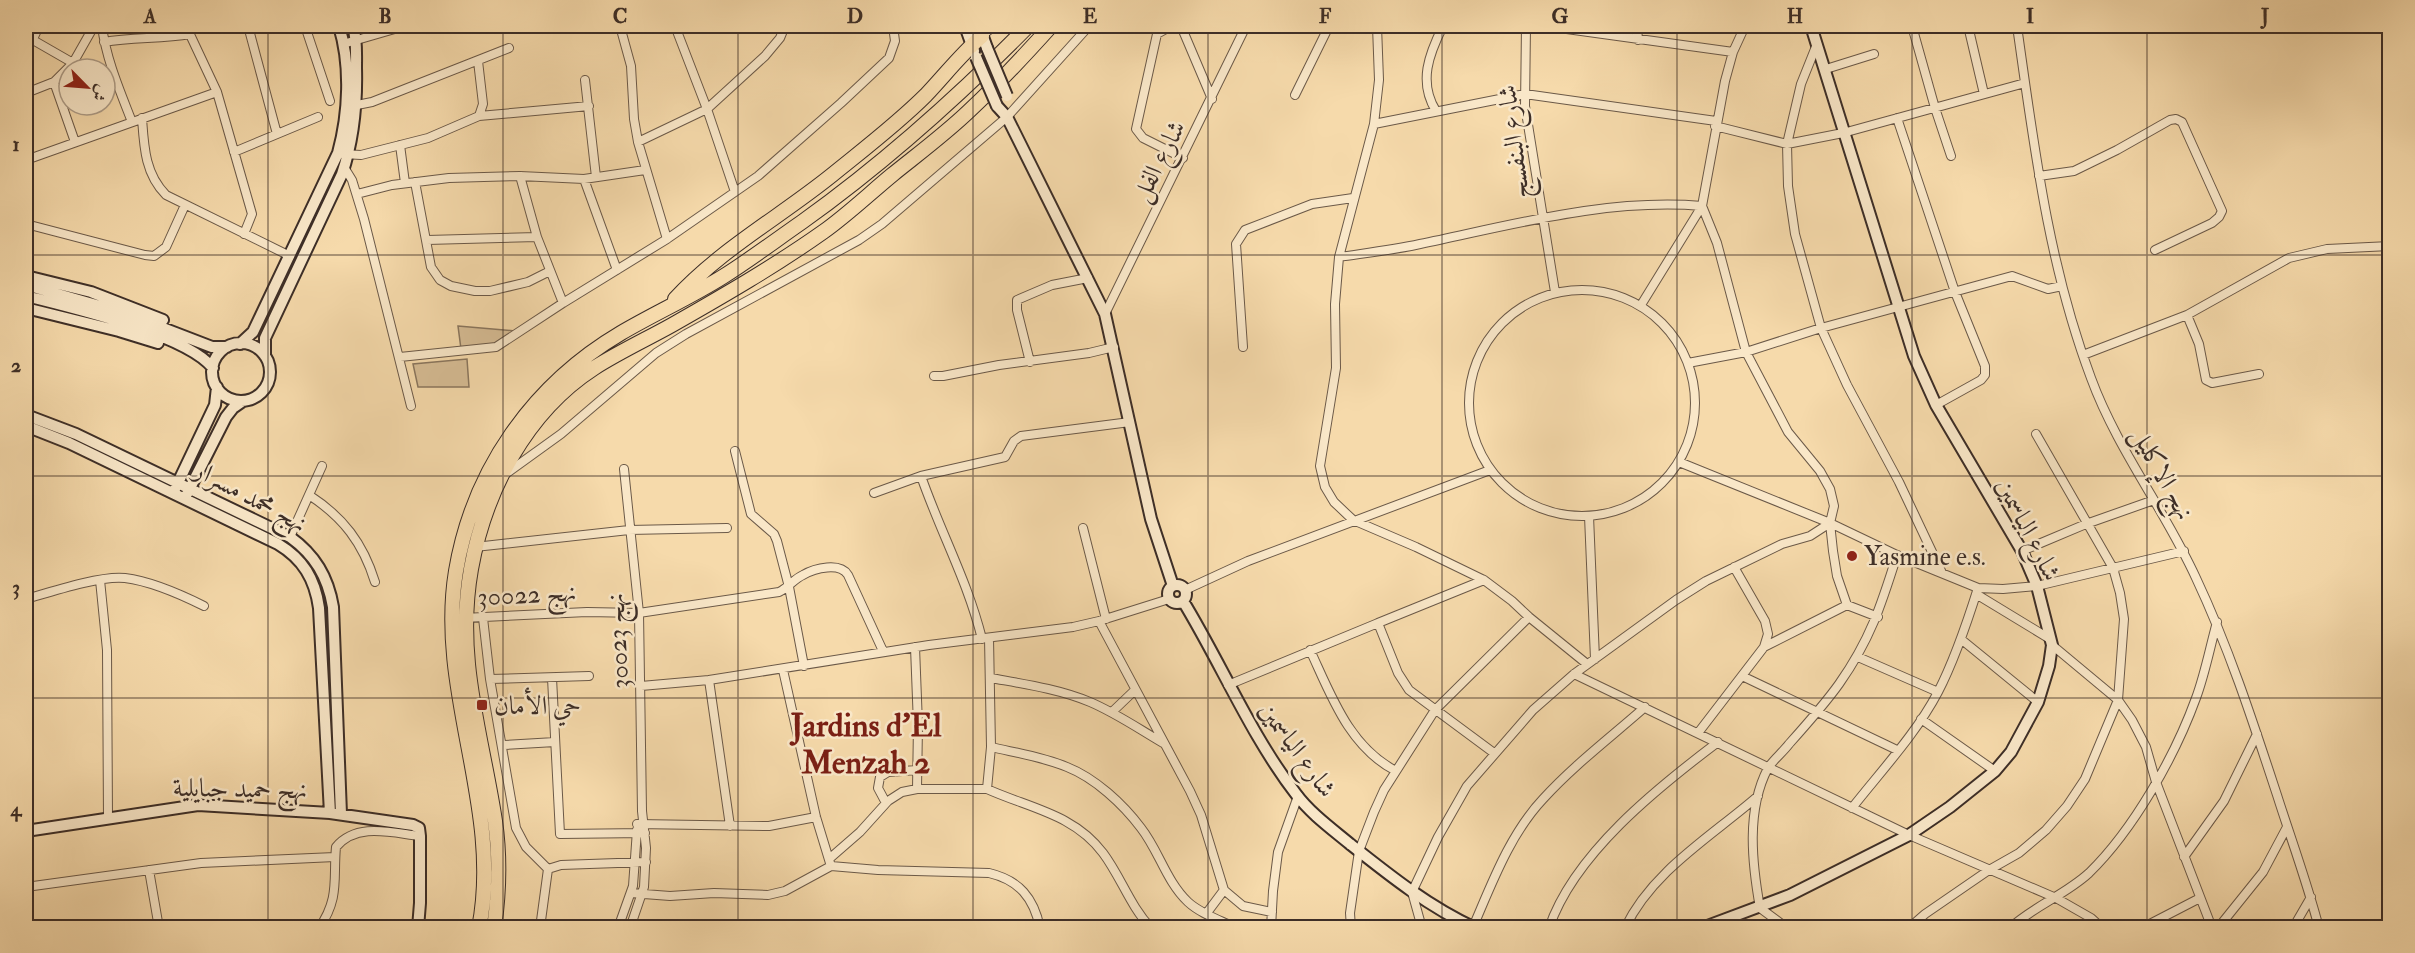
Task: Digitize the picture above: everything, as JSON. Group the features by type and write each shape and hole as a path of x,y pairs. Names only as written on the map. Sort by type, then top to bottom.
{"highway":[{"path":"479,927 484,890 482,826 454,662 452,618 456,571 470,514 488,471 511,433 543,394 587,356 621,333 724,276 865,174 955,99 1029,26"},
{"path":"494,927 498,890 495,822 469,687 466,659 470,573 483,519 501,476 533,425 572,386 594,368 734,290 825,231 968,113 1052,26"},
{"path":"665,310 719,258 829,177 894,124 979,42"}],"street":[{"path":"39,26 29,37 63,57"},
{"path":"76,57 94,26"},
{"path":"102,26 104,42 132,122"},
{"path":"248,26 277,134"},
{"path":"305,26 330,101"},
{"path":"265,356 266,338 344,167 346,111 343,44 339,26"},
{"path":"240,344 253,332 343,154 357,105 356,40 353,26"},
{"path":"343,44 405,26"},
{"path":"620,26 631,66 634,119 638,142 667,239"},
{"path":"675,26 707,109 735,192"},
{"path":"638,142 707,109 765,56 780,38 785,26"},
{"path":"400,357 496,347 667,239 758,177 889,58 895,41 893,26"},
{"path":"965,26 979,42 1006,96 1007,117"},
{"path":"979,42 994,26"},
{"path":"501,476 532,457 561,434 656,352 859,240 882,224 1007,117 1089,26"},
{"name":"شارع الفل","path":"1105,314 1246,26"},
{"path":"1295,94 1329,26"},
{"path":"1377,26 1379,80 1374,124 1339,257 1335,304 1336,368 1320,466 1325,487 1329,495 1353,520 1484,580 1529,617 1591,662"},
{"path":"1436,111 1427,91 1427,67 1443,26"},
{"name":"شارع البنفسج","path":"1526,26 1525,94 1530,142 1555,292"},
{"path":"1545,26 1733,52"},
{"path":"1636,26 1638,40"},
{"path":"1641,305 1702,206 1716,124 1733,52 1745,26"},
{"name":"شارع الياسمين","path":"1702,927 1760,908 1799,891 1908,836 1950,807 1995,771 2011,753 2038,702 2049,666 2051,642 2037,586 2022,551 1936,405 1914,356 1811,26"},
{"path":"1912,26 1935,108 1952,156"},
{"path":"1971,26 1969,30 1984,94"},
{"name":"نهج الإكليل","path":"2017,26 2051,249 2083,355 2096,391 2114,428 2184,551 2217,622 2257,735 2319,927"},
{"path":"1183,158 1143,138 1136,129 1157,34 1166,29 1182,27 1212,99"},
{"path":"104,42 167,38 189,28 217,92 253,216 244,234"},
{"path":"979,42 997,106 1007,117 1105,314 1151,519 1173,586"},
{"path":"1818,43 1802,84 1787,144 1788,186 1795,234 1821,328 1847,385 1899,482 1942,573"},
{"path":"357,105 372,102 508,48"},
{"path":"1826,69 1874,54"},
{"path":"478,61 483,104 480,116"},
{"path":"26,93 57,79"},
{"path":"585,80 596,177"},
{"path":"54,82 75,142"},
{"path":"1374,124 1525,94 1716,124 1787,144 1843,133 2025,83"},
{"path":"26,159 217,92"},
{"path":"343,154 362,155 428,138 480,116 589,106"},
{"path":"234,152 318,117"},
{"path":"142,118 144,149 151,173 166,195 290,256"},
{"path":"1897,118 1955,292 1985,366 1985,375 1981,380 1936,405"},
{"path":"2039,176 2074,171 2170,120 2176,119 2182,122 2222,211 2212,223 2155,250"},
{"path":"400,145 405,183"},
{"path":"344,167 350,175 357,194 411,406"},
{"path":"357,194 405,183 459,178 520,176 584,179 645,170"},
{"path":"520,176 537,237 563,303"},
{"path":"584,179 617,270"},
{"path":"415,182 431,267 440,280 451,286 475,291 510,288 550,272"},
{"path":"1244,348 1236,244 1240,235 1245,230 1312,204 1353,198"},
{"path":"1339,257 1416,245 1543,218 1642,204 1702,206"},
{"path":"26,224 154,256 166,247 185,205"},
{"path":"1702,206 1717,243 1746,352 1788,432 1820,471 1830,489 1834,506 1830,523 1837,576 1847,605"},
{"path":"427,240 537,237"},
{"path":"2083,355 2187,315 2289,258 2327,249 2390,246"},
{"path":"26,276 120,302 171,323 187,344 213,368 217,387 215,405 173,494"},
{"path":"1688,363 1746,352 1821,328 2012,276 2048,289 2062,286"},
{"path":"1030,362 1017,310 1017,300 1052,285 1088,278"},
{"path":"26,285 121,312 187,344"},
{"path":"1580,289 1599,291 1618,295 1641,305 1670,330 1688,363 1694,388 1695,414 1689,438 1679,462 1663,482 1644,498 1621,509 1589,516 1558,514 1534,506 1513,493 1490,470 1475,442 1469,417 1469,392 1474,367 1485,344 1510,315 1531,301 1555,292 1580,289"},
{"path":"26,296 187,344 212,347 240,344 257,348 265,356 270,369 268,382 256,397 243,401 226,417 184,500"},
{"path":"26,308 119,331 166,346 187,344"},
{"path":"2187,315 2199,344 2206,380 2212,383 2259,374"},
{"path":"213,368 218,356 227,347"},
{"path":"934,376 1114,347"},
{"path":"217,387 225,396 243,401"},
{"name":"نهج محمد مسرار","path":"26,415 76,434 290,537 316,561 331,593 333,607 336,814"},
{"path":"874,493 921,476 1005,457 1014,441 1021,436 1130,422"},
{"name":"نهج محمد مسرار","path":"26,426 69,443 289,551 307,570 320,608 336,814"},
{"path":"1909,927 1989,870 2019,853 2046,830 2067,806 2085,779 2118,700 2124,619 2113,568 2036,434"},
{"path":"735,451 751,514 774,534 789,587 804,666"},
{"path":"1679,462 1830,523 1977,591 2051,642 2118,700 2146,747 2156,782 2212,927"},
{"path":"290,537 322,466"},
{"name":"نهج 30023","path":"624,469 639,614 641,833 646,862 642,895 630,927"},
{"path":"1184,596 1180,586 1173,586 1168,591 1169,598 1175,603 1248,561 1490,470"},
{"path":"921,476 934,515 967,586 985,638 991,678 991,747 987,789"},
{"path":"309,495 331,511 351,531 369,564 375,582"},
{"path":"2022,551 2086,524 2154,500"},
{"path":"1589,516 1591,662"},
{"path":"1422,927 1412,892 1438,837 1467,786 1533,710 1574,674 1676,600 1734,567 1782,544 1810,536 1830,523"},
{"path":"475,547 629,530 727,528"},
{"path":"1083,528 1102,620 1135,690 1201,815 1224,890 1243,906 1272,912"},
{"path":"1977,591 2037,586 2184,551"},
{"path":"1787,927 1760,908 1756,884 1754,840 1758,796 1769,767 1816,712 1858,657 1878,616 1897,555"},
{"name":"نهج 30022","path":"452,618 587,612 639,614 779,592 803,575 834,567 846,570 883,651"},
{"path":"1698,733 1764,647 1768,634 1766,621 1734,567"},
{"path":"26,599 100,580 126,578 189,598 204,606"},
{"path":"100,580 107,650 108,818"},
{"path":"1228,685 1484,580"},
{"path":"1852,808 1921,719 1938,692 1962,640 1977,591"},
{"name":"شارع الياسمين","path":"1184,596 1250,724 1298,796 1359,851 1412,892 1474,927"},
{"path":"641,686 783,670 883,651 1102,620 1169,598"},
{"path":"1764,647 1847,605 1878,616"},
{"path":"1351,927 1350,913 1359,851 1374,812 1396,771 1435,710 1529,617"},
{"path":"483,618 490,680 504,745 519,838 548,869"},
{"path":"2010,927 2056,898 2088,873 2113,846 2156,782 2176,746 2197,696 2217,622"},
{"path":"1378,623 1405,686 1419,700 1494,753"},
{"path":"1962,640 2038,702"},
{"path":"915,647 918,725 917,789"},
{"path":"1310,650 1348,727 1370,754 1396,771"},
{"path":"1858,657 1938,692"},
{"path":"783,670 816,817 830,862"},
{"path":"1574,674 1908,836 2056,898 2102,927"},
{"path":"490,680 589,676"},
{"path":"1742,676 1897,750"},
{"path":"552,678 560,834 641,833"},
{"path":"991,678 1047,688 1088,701 1112,712 1165,744"},
{"path":"710,680 730,826"},
{"path":"1112,712 1135,690"},
{"path":"1474,927 1511,843 1541,800 1645,707"},
{"path":"1921,719 1995,771"},
{"path":"2184,857 2224,801 2257,735"},
{"path":"504,745 555,742"},
{"path":"1549,927 1576,876 1599,846 1678,773 1718,742"},
{"path":"991,747 1042,758 1069,767 1100,788 1125,808 1143,830 1174,886 1187,901 1206,914 1236,927"},
{"path":"885,803 878,788 880,777 888,772 917,770"},
{"path":"632,893 642,895 714,893 768,895 785,891 830,862 885,803 902,792 917,789 987,789 1065,819 1081,830 1105,855 1136,910 1151,927"},
{"path":"1271,927 1278,852 1298,796"},
{"path":"1625,927 1644,898 1689,852 1758,796"},
{"name":"نهج حميد جبايلية","path":"26,831 198,805 336,814 390,821 419,832"},
{"path":"641,824 770,826 816,817"},
{"path":"2218,927 2264,872 2287,827"},
{"path":"319,927 329,913 335,896 336,847 343,839 357,832 419,832 418,927"},
{"name":"نهج 30023","path":"618,927 632,893 641,833"},
{"path":"26,887 229,861 335,857"},
{"path":"548,869 561,865 646,862"},
{"path":"830,862 890,871 989,873 1003,876 1014,882 1030,897 1040,927"},
{"path":"540,927 548,869"},
{"path":"149,870 159,927"},
{"path":"1206,914 1224,890"},
{"path":"2293,927 2311,897"},
{"path":"2142,927 2200,898"}],"shaded area":[{"path":"458,326 516,331 500,345 461,349"},
{"path":"467,359 469,387 418,387 413,364"}],"place":[{"name":"Yasmine e.s.","path":"1852,556"},
{"name":"حي الأمان","path":"482,705"}],"district":[{"name":"Jardins d'El Menzah 2","path":"866,744"}]}
